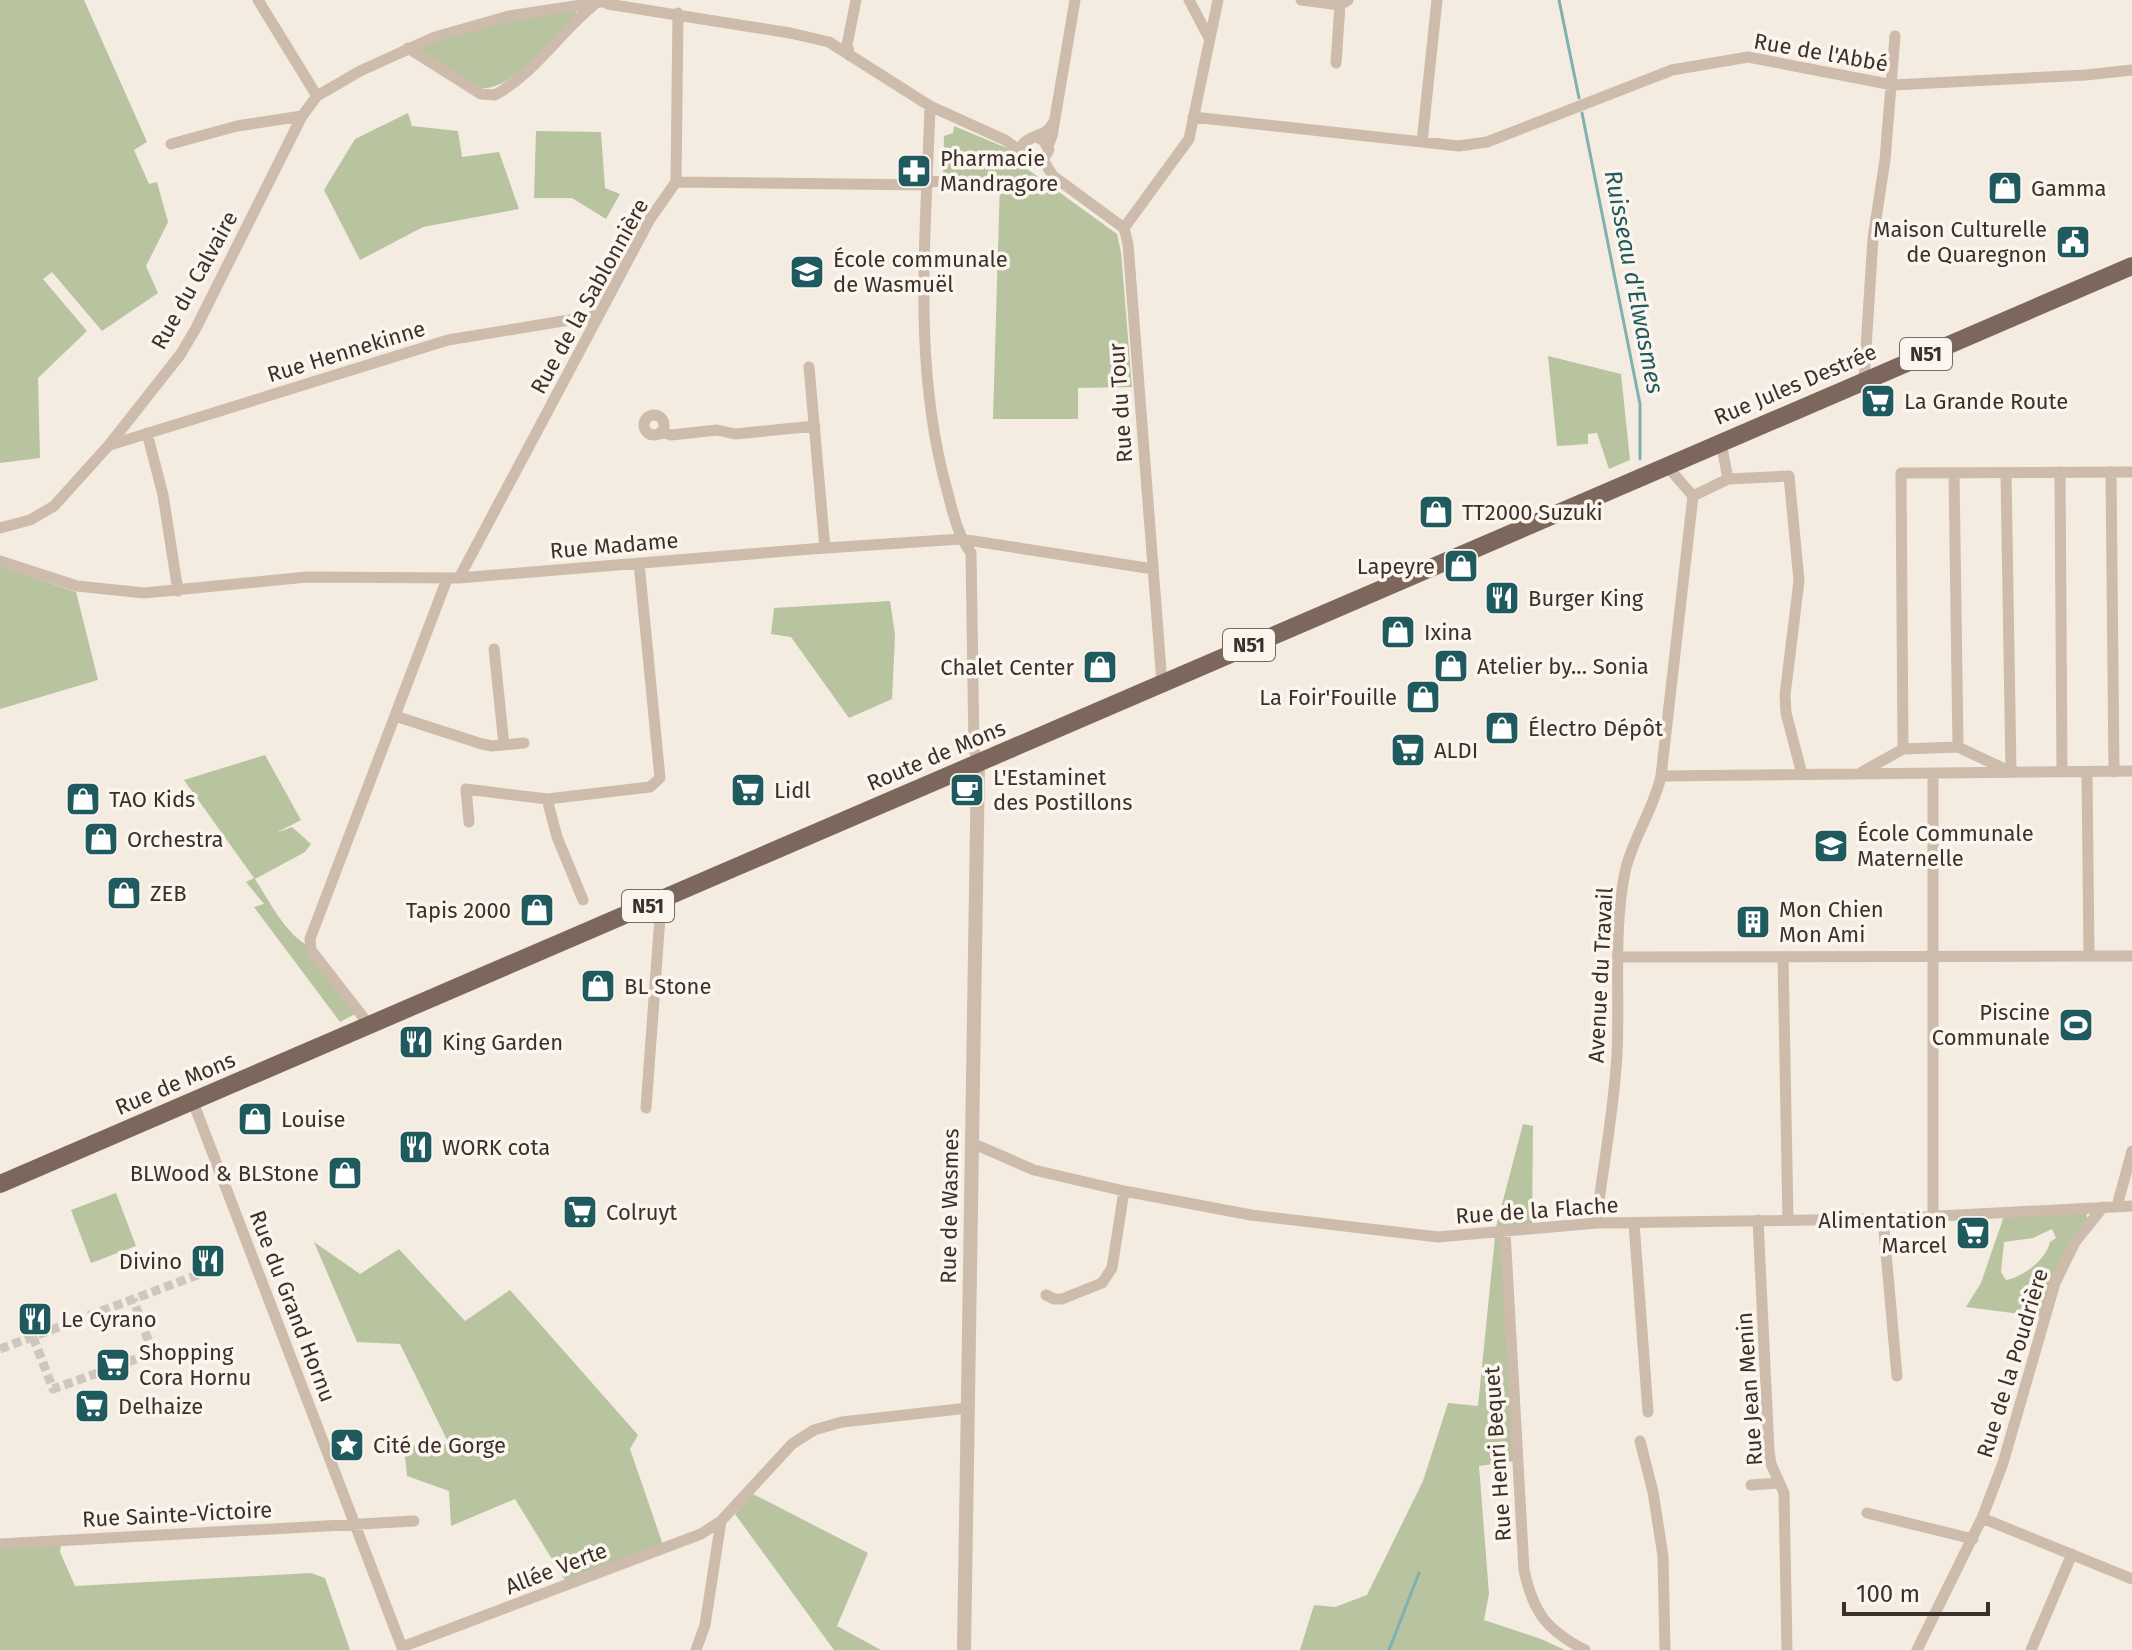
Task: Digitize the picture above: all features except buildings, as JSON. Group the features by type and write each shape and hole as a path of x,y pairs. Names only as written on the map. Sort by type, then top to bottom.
{"main road":[{"name":"Rue Jules Destrée","path":"1521,527 2132,266"},
{"name":"Route de Mons","path":"370,1026 1521,527"},
{"name":"Rue de Mons","path":"0,1184 370,1026"}],"street":[{"path":"258,0 317,96 408,48 483,22 614,0"},
{"path":"667,0 678,13 676,182 996,185"},
{"path":"850,56 847,45 856,0"},
{"path":"408,48 481,94 495,95 536,64 596,3 678,13 829,42 930,106 1031,151 1048,153 1075,0"},
{"path":"1189,0 1209,39"},
{"path":"1031,151 1053,176 1124,228 1189,139 1218,0"},
{"path":"1301,0 1344,2 1336,63"},
{"path":"1422,142 1436,0"},
{"path":"1864,380 1873,238 1893,85 1895,36"},
{"name":"Rue de l'Abbé","path":"1193,117 1459,146 1487,142 1672,70 1748,57 1893,85 2132,70"},
{"name":"Rue du Calvaire","path":"0,528 30,520 54,506 109,445 180,355 302,116 317,96"},
{"path":"930,106 923,322 926,374 938,459 961,539 971,553 973,565 974,749 978,763"},
{"path":"171,144 237,126 302,116"},
{"path":"1031,151 1055,119"},
{"name":"Rue de la Sablonnière","path":"370,1026 311,950 309,942 395,716 453,578 650,219 676,182"},
{"name":"Rue du Tour","path":"1124,228 1128,244 1162,683"},
{"name":"Rue Hennekinne","path":"109,445 448,340 599,315"},
{"path":"809,367 825,548"},
{"path":"661,432 671,435 717,430 735,434 815,426"},
{"path":"147,433 163,495 178,591"},
{"path":"1721,442 1728,479"},
{"path":"1666,465 1693,496 1728,479 1789,476 1799,581 1785,695 1786,713 1802,774"},
{"path":"2060,472 2062,772"},
{"path":"2111,472 2114,772"},
{"path":"1903,749 1901,473 2132,472"},
{"path":"1954,473 1958,747"},
{"path":"2006,473 2011,772"},
{"name":"Avenue du Travail","path":"1596,1223 1617,1059 1618,940 1626,869 1661,776 1693,496"},
{"name":"Rue Madame","path":"0,561 77,586 144,593 307,577 453,578 961,539 1153,569"},
{"path":"469,822 466,789 547,799 650,787 660,778 639,563"},
{"path":"494,649 504,745"},
{"path":"395,716 482,744 524,743"},
{"path":"1858,774 1903,749 1958,747 2011,772"},
{"name":"Rue de Wasmes","path":"964,1650 978,763"},
{"path":"1661,776 2132,771"},
{"path":"2087,772 2089,956"},
{"path":"1933,773 1933,1216"},
{"path":"547,799 557,837 583,900"},
{"path":"646,1108 660,917 656,902"},
{"path":"1619,957 2132,956"},
{"path":"1783,957 1788,1220"},
{"name":"Rue du Grand Hornu","path":"193,1102 402,1649"},
{"name":"Rue de la Flache","path":"972,1143 1034,1170 1124,1191 1251,1215 1438,1237 1596,1223 1883,1219 2132,1206"},
{"path":"2117,1206 2132,1151"},
{"path":"1046,1295 1062,1299 1102,1283 1112,1268 1124,1191"},
{"name":"Rue de la Poudrière","path":"1917,1650 1973,1539 2003,1463 2055,1283 2075,1242 2103,1207"},
{"path":"1883,1219 1897,1376"},
{"name":"Rue Jean Menin","path":"1758,1220 1769,1451 1784,1493 1787,1650"},
{"path":"1634,1223 1648,1412"},
{"name":"Rue Henri Bequet","path":"1505,1231 1524,1570 1535,1608 1546,1624 1585,1650"},
{"path":"696,1650 705,1625 721,1521 792,1444 814,1430 842,1422 968,1408"},
{"path":"1640,1441 1653,1492 1663,1556 1665,1650"},
{"path":"1751,1485 1779,1483"},
{"path":"1867,1513 1973,1539"},
{"path":"1982,1518 2132,1579"},
{"name":"Rue Sainte-Victoire","path":"0,1544 414,1521"},
{"name":"Allée Verte","path":"402,1649 701,1534 721,1521"},
{"path":"2031,1650 2072,1554"}],"green space":[{"path":"0,0 84,0 147,142 134,150 149,184 157,182 168,222 146,266 158,293 102,331 52,272 43,279 87,331 38,378 40,458 0,463"},
{"path":"575,10 577,15 533,60 493,87 481,88 422,52 420,47 483,26"},
{"path":"408,113 412,126 458,131 462,157 499,152 519,209 423,227 360,260 324,190 355,139"},
{"path":"954,126 1009,149 1012,158 1117,234 1132,387 1078,388 1078,419 993,419 1000,181 943,178 944,136 953,133"},
{"path":"536,131 601,132 605,188 620,194 606,219 572,198 534,198"},
{"path":"1548,356 1621,374 1630,460 1609,469 1597,433 1588,434 1588,444 1557,446"},
{"path":"0,566 76,592 98,680 0,709"},
{"path":"890,601 895,635 892,699 849,718 791,637 771,634 774,608"},
{"path":"265,755 301,820 276,833 292,827 311,844 305,852 255,879 286,926 310,947 359,1012 340,1022 254,907 264,904 246,882 254,878 184,780"},
{"path":"1523,1124 1533,1126 1532,1226 1502,1229 1515,1461 1479,1466 1489,1594 1484,1620 1565,1650 1300,1650 1314,1605 1335,1607 1367,1595 1423,1481 1448,1403 1478,1406 1496,1227"},
{"path":"116,1193 136,1246 91,1263 71,1210"},
{"path":"2086,1212 2088,1221 2043,1317 1966,1307 1981,1283 2004,1216","holes":["2052,1229 2056,1238 2033,1267 2006,1280 2001,1272 2004,1242 2033,1238"]},
{"path":"314,1242 360,1274 399,1249 465,1321 510,1290 638,1435 630,1449 664,1548 568,1585 515,1499 451,1526 449,1491 407,1476 404,1446 449,1444 400,1344 357,1342"},
{"path":"753,1494 868,1553 837,1626 881,1650 834,1650 735,1514"},
{"path":"61,1543 60,1552 75,1586 311,1573 325,1578 350,1650 0,1650 0,1544"}],"waterway":[{"name":"Ruisseau d'Elwasmes","path":"1559,0 1579,98"},
{"name":"Ruisseau d'Elwasmes","path":"1582,113 1640,404 1640,459"},
{"name":"Ruisseau d'Elwasmes","path":"1389,1650 1419,1573"}],"tunnel":[{"path":"0,1349 208,1271"},
{"path":"33,1337 53,1389 153,1353 133,1299"}],"place":[{"name":"Pharmacie Mandragore","path":"914,171"},
{"name":"Gamma","path":"2005,188"},
{"name":"Maison Culturelle de Quaregnon","path":"2073,242"},
{"name":"École communale de Wasmuël","path":"807,272"},
{"name":"La Grande Route","path":"1878,401"},
{"name":"TT2000 Suzuki","path":"1436,512"},
{"name":"Lapeyre","path":"1461,566"},
{"name":"Burger King","path":"1502,598"},
{"name":"Ixina","path":"1398,632"},
{"name":"Atelier by... Sonia","path":"1451,666"},
{"name":"Chalet Center","path":"1100,667"},
{"name":"La Foir'Fouille","path":"1423,697"},
{"name":"Électro Dépôt","path":"1502,728"},
{"name":"ALDI","path":"1408,750"},
{"name":"Lidl","path":"748,790"},
{"name":"L'Estaminet des Postillons","path":"967,790"},
{"name":"TAO Kids","path":"83,799"},
{"name":"Orchestra","path":"101,839"},
{"name":"École Communale Maternelle","path":"1831,846"},
{"name":"ZEB","path":"124,893"},
{"name":"Tapis 2000","path":"537,910"},
{"name":"Mon Chien Mon Ami","path":"1753,922"},
{"name":"BL Stone","path":"598,986"},
{"name":"Piscine Communale","path":"2076,1025"},
{"name":"King Garden","path":"416,1042"},
{"name":"Louise","path":"255,1119"},
{"name":"WORK cota","path":"416,1147"},
{"name":"BLWood & BLStone","path":"345,1173"},
{"name":"Colruyt","path":"580,1212"},
{"name":"Alimentation Marcel","path":"1973,1233"},
{"name":"Divino","path":"208,1261"},
{"name":"Le Cyrano","path":"35,1319"},
{"name":"Shopping Cora Hornu","path":"113,1365"},
{"name":"Delhaize","path":"92,1406"},
{"name":"Cité de Gorge","path":"347,1445"}]}
